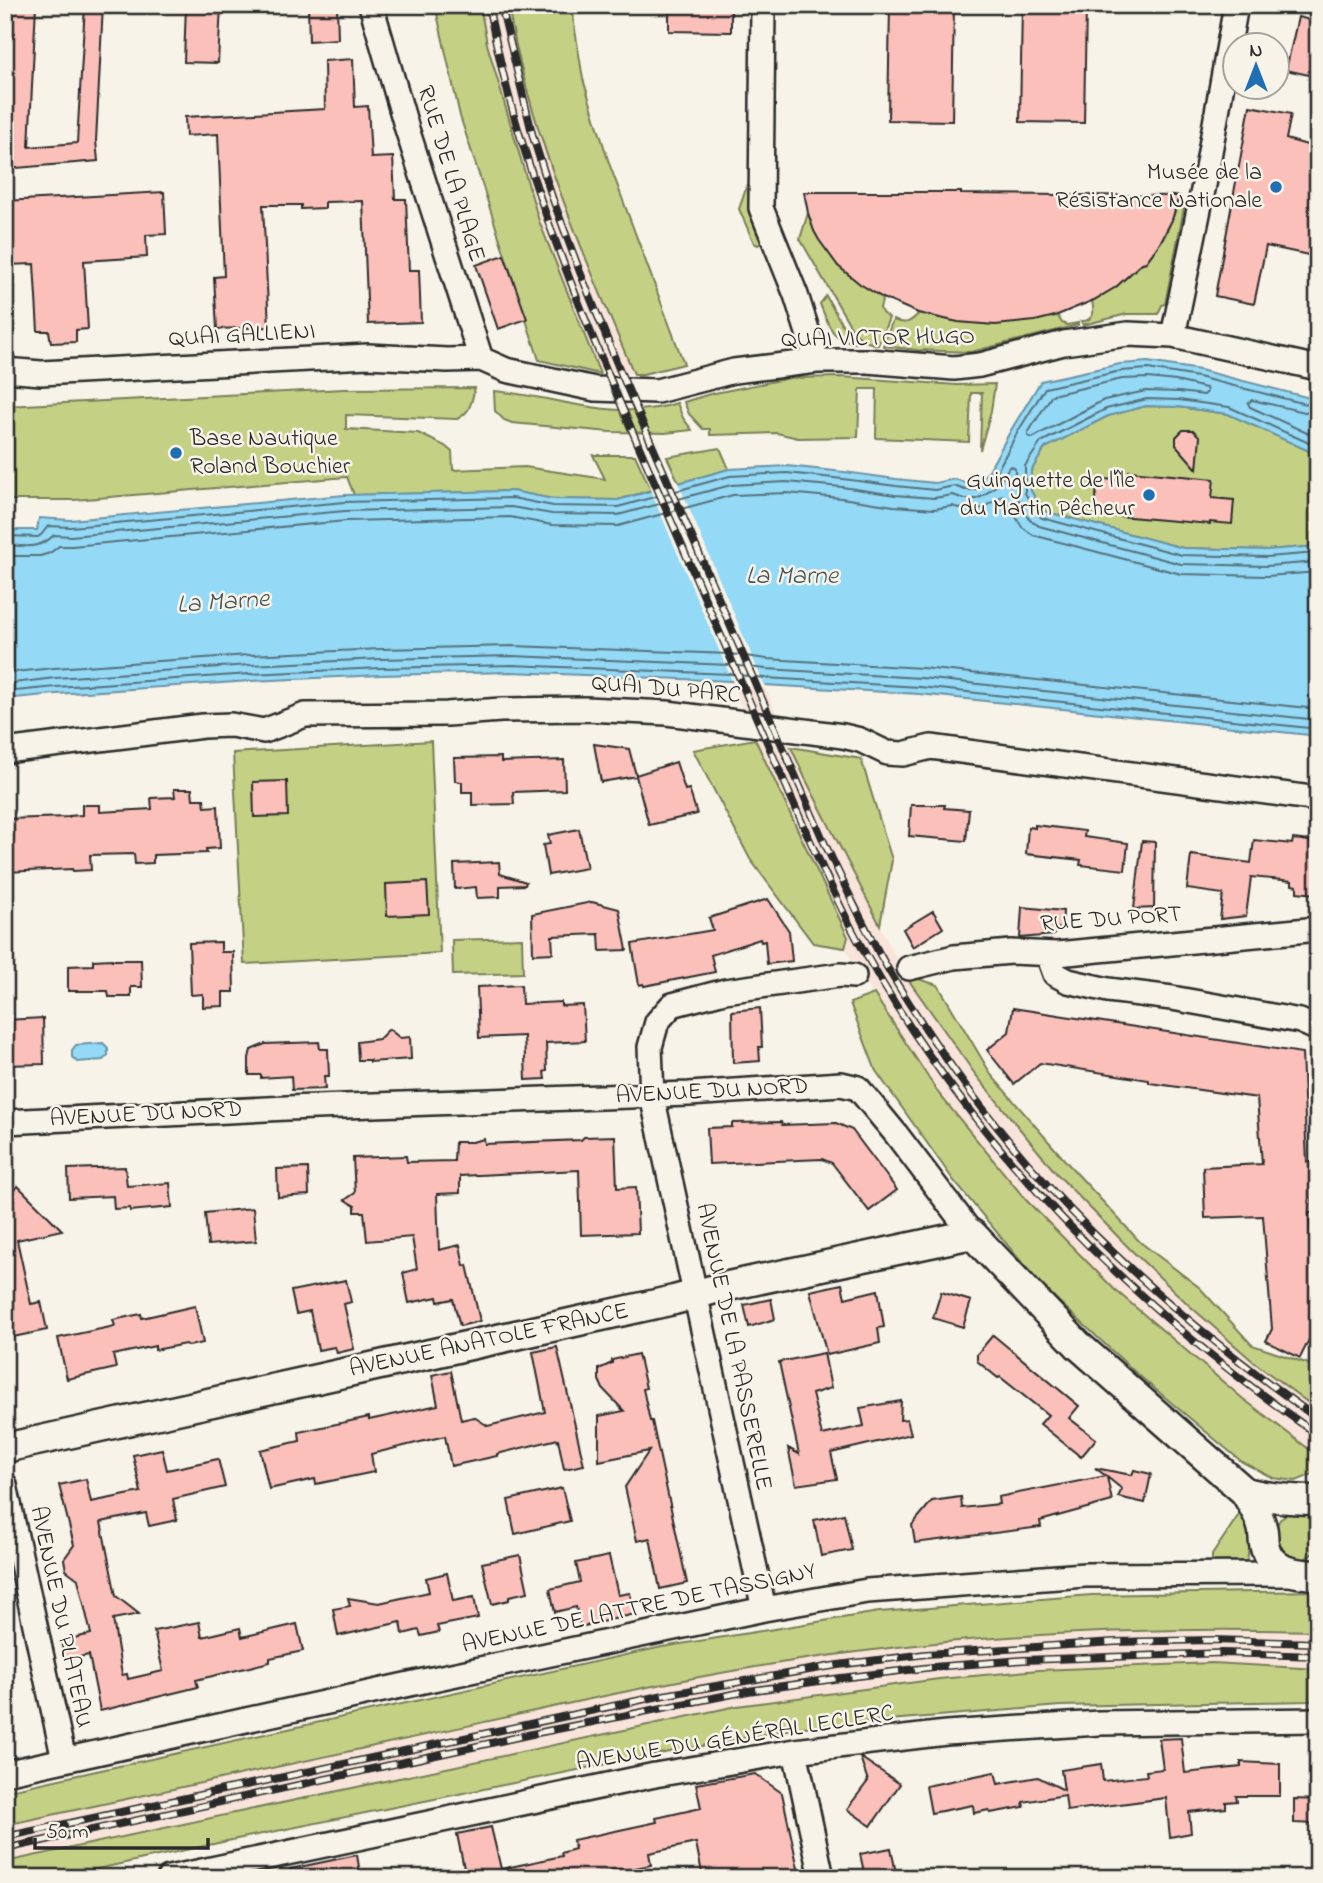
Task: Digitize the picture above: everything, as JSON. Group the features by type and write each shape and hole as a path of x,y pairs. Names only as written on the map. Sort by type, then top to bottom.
{"street":[{"name":"RUE DE LA PLAGE","path":"371,5 407,129 481,359"},
{"path":"763,5 761,208 796,295 817,361"},
{"path":"1173,336 1205,180 1236,5"},
{"name":"QUAI VICTOR HUGO","path":"481,359 506,370 595,389 657,391 734,371 817,361 867,361 954,368 980,365 1064,343 1128,334 1156,334 1318,368"},
{"name":"QUAI GALLIENI","path":"5,370 41,373 368,356 481,359"},
{"name":"QUAI DU PARC","path":"5,751 203,726 231,725 264,731 305,715 586,709 667,713 843,736 860,740 887,753 903,754 931,747 1318,799"},
{"name":"RUE DU PORT","path":"909,968 954,957 1011,952 1057,954 1318,929"},
{"path":"1057,954 1051,963 1055,974 1068,981 1300,1021 1318,1029"},
{"path":"652,1096 650,1046 657,1022 672,1005 725,991 840,975 854,976"},
{"name":"AVENUE DU NORD","path":"5,1122 287,1108 652,1096 841,1084 858,1088 972,1234 1079,1346 1245,1492"},
{"name":"AVENUE DE LA PASSERELLE","path":"652,1096 764,1609"},
{"name":"AVENUE ANATOLE FRANCE","path":"5,1448 972,1234"},
{"name":"AVENUE DU PLATEAU","path":"5,1485 64,1760"},
{"path":"1245,1492 1264,1497 1305,1500"},
{"path":"1245,1492 1259,1516 1268,1555 1280,1568 1306,1574"},
{"path":"1263,1530 1275,1511 1305,1500"},
{"name":"AVENUE DE LATTRE DE TASSIGNY","path":"5,1773 764,1609 867,1591 1085,1575 1306,1574"},
{"name":"AVENUE DU GÉNÉRAL LECLERC","path":"169,1878 655,1775 795,1751 946,1733 1099,1723 1318,1720"},
{"path":"795,1751 821,1878"}],"shaded area":[{"path":"435,5 571,5 583,79 609,163 684,364 643,374 586,371 539,360 460,116"},
{"path":"730,681 764,685 804,777 905,975 975,1074 1056,1173 1130,1249 1188,1305 1255,1363 1318,1411 1318,1469 1311,1475 1296,1481 1273,1478 1242,1462 1136,1373 1040,1284 954,1181 876,1071 850,1003 873,994 845,948 813,943 750,859 693,750 755,739"},
{"path":"1318,1592 1318,1698 1310,1701 1060,1706 804,1727 627,1760 55,1878 5,1878 5,1790 229,1740 662,1647 879,1612 1091,1595"}],"green space":[{"path":"435,5 480,5 487,44 539,221 600,374 539,360 460,116"},
{"path":"508,5 571,5 583,79 609,163 684,364 634,374 578,239 544,147 518,53"},
{"path":"747,186 750,187 761,239 758,245 754,243 739,209"},
{"path":"1184,208 1165,304 1158,314 1127,314 1083,325 1081,321 1092,316 1092,301 1116,287 1146,262 1165,236 1176,209"},
{"path":"808,213 820,240 837,262 883,298 880,308 889,318 878,345 864,341 854,332 800,239"},
{"path":"826,296 855,343 840,338 828,325 820,304"},
{"path":"919,313 971,323 1022,322 1057,315 1062,323 1078,325 971,352 883,346 893,320 908,322"},
{"path":"841,377 957,385 995,384 980,450 982,393 971,393 969,442 876,438 877,389 860,389 858,437 798,438 777,433 710,435 710,429 703,429 689,414 684,402 790,378"},
{"name":"Base Nautique Roland Bouchier","path":"475,388 468,410 457,419 346,415 346,429 418,433 452,452 453,470 525,467 605,479 593,455 635,455 651,490 618,500 553,499 512,491 354,495 347,477 74,500 5,500 5,406 344,389"},
{"path":"494,391 609,409 632,410 677,403 692,430 665,433 610,432 512,423 504,420 495,411"},
{"path":"1146,406 1178,407 1228,414 1318,455 1318,546 1267,550 1183,548 1043,511 1031,491 1031,471 1045,448 1108,416"},
{"path":"720,448 729,469 679,483 667,457"},
{"path":"755,739 848,937 845,948 813,943 750,859 693,750"},
{"path":"431,741 440,953 244,964 233,753"},
{"path":"791,747 861,759 892,860 880,925 805,778"},
{"path":"522,938 523,973 453,975 452,940"},
{"path":"905,975 938,985 992,1076 1140,1242 1200,1288 1252,1345 1318,1367 1318,1410 1255,1363 1191,1307 1056,1173 975,1074"},
{"path":"874,994 939,1094 1026,1200 1114,1289 1242,1398 1318,1456 1318,1469 1296,1481 1273,1478 1242,1462 1136,1373 1040,1284 954,1181 876,1071 850,1003"},
{"path":"1244,1507 1253,1523 1247,1561 1212,1564 1212,1555"},
{"path":"1298,1510 1318,1520 1318,1548 1302,1560 1292,1558 1276,1546 1278,1522 1285,1515"},
{"path":"1318,1592 1318,1631 1087,1632 914,1645 803,1659 643,1688 5,1825 5,1791 662,1647 879,1612 1091,1595"},
{"path":"1212,1663 1318,1669 1318,1698 1310,1701 1060,1706 804,1727 627,1760 55,1878 5,1878 5,1862 737,1706 939,1679 1039,1670"}],"water":[{"name":"La Marne","path":"1148,362 1200,370 1318,400 1318,455 1228,414 1178,407 1146,406 1108,416 1045,448 1031,471 1031,491 1043,511 1183,548 1267,550 1318,546 1318,736 919,694 730,681 511,672 251,681 5,699 5,530 37,530 39,518 70,520 345,495 512,491 553,499 618,500 729,469 787,466 935,483 955,479 975,483 988,472 1041,381 1120,364"},
{"path":"103,1043 108,1048 108,1055 103,1060 77,1062 72,1057 72,1050 76,1045"}],"pier":[{"path":"677,480 766,689 734,685 649,487"}],"building":[{"path":"5,5 36,5 29,147 77,143 85,5 103,5 96,141 98,161 5,169"},
{"path":"186,5 221,5 218,63 184,62"},
{"path":"337,5 338,39 309,41 308,6"},
{"path":"669,5 731,5 731,32 669,31"},
{"path":"890,5 954,5 952,121 888,120"},
{"path":"1022,5 1086,5 1084,123 1020,122"},
{"path":"1298,17 1318,22 1318,77 1292,71 1292,44"},
{"path":"353,59 355,107 368,106 371,158 393,157 395,199 406,199 409,270 419,270 421,322 368,324 363,201 325,202 325,208 301,209 301,205 263,205 269,327 217,329 214,277 224,276 218,134 186,136 185,117 325,109 324,61"},
{"name":"Musée de la Résistance Nationale","path":"1250,106 1291,114 1286,139 1318,148 1318,257 1266,246 1254,304 1215,296"},
{"path":"164,192 166,234 146,235 147,257 84,261 88,329 76,330 76,342 51,343 49,331 38,331 34,264 5,265 5,201"},
{"path":"804,192 1179,196 1172,220 1160,243 1146,262 1116,287 1094,300 1055,316 995,325 958,322 918,313 883,298 860,284 838,266 819,240 808,213"},
{"path":"504,255 527,319 498,329 476,265"},
{"path":"1183,430 1193,430 1200,437 1197,469 1176,445 1176,437"},
{"path":"1129,471 1214,479 1212,498 1234,500 1232,524 1095,514 1097,483 1102,483 1103,479 1129,481"},
{"path":"594,744 629,749 636,775 676,762 685,790 689,789 697,814 649,825 636,776 601,782"},
{"path":"501,757 501,762 564,760 565,790 513,792 514,804 472,805 472,792 462,792 462,782 455,781 454,758"},
{"path":"287,781 288,816 254,817 253,782"},
{"path":"174,789 192,789 193,799 204,799 205,807 218,806 220,848 206,849 207,853 153,855 153,863 135,864 134,854 90,855 91,870 5,872 5,819 82,815 82,805 100,805 100,812 152,809 151,798 175,797"},
{"path":"911,805 945,805 944,808 969,810 966,841 909,836"},
{"path":"1035,825 1085,831 1084,837 1128,843 1125,870 1080,865 1081,860 1026,854 1028,827 1035,828"},
{"path":"579,829 587,868 548,875 543,845 550,844 548,835"},
{"path":"1293,839 1318,842 1316,894 1297,892 1297,886 1292,885 1292,881 1251,877 1246,916 1220,919 1223,894 1187,889 1191,855 1251,863 1254,840 1292,844"},
{"path":"1142,841 1155,842 1154,908 1134,909"},
{"path":"499,862 500,874 526,882 525,885 500,886 500,897 477,898 476,887 455,889 454,864"},
{"path":"427,882 429,914 387,916 386,884"},
{"path":"768,899 789,931 792,961 767,964 765,941 761,942 760,939 711,955 715,972 639,985 632,944 713,930 709,918"},
{"path":"592,902 619,909 627,950 600,951 599,934 552,936 553,953 533,954 532,914"},
{"path":"1022,907 1063,911 1062,929 1055,928 1054,935 1020,938"},
{"path":"933,911 943,928 913,947 903,929"},
{"path":"221,942 221,952 233,952 234,992 223,992 223,1006 203,1007 203,994 191,995 189,943"},
{"path":"93,960 141,960 142,987 131,987 131,997 109,997 108,991 68,991 68,966 93,965"},
{"path":"521,985 522,1004 561,1002 561,1006 583,1005 585,1041 546,1043 545,1079 526,1080 524,1036 479,1038 477,987"},
{"path":"760,1008 760,1061 733,1063 732,1011"},
{"path":"1013,1008 1302,1053 1307,1162 1311,1162 1313,1213 1309,1213 1318,1322 1300,1358 1266,1341 1272,1329 1263,1216 1205,1218 1203,1167 1262,1164 1257,1098 1149,1083 1149,1080 1040,1063 1014,1084 987,1050 1009,1032"},
{"path":"43,1018 44,1064 5,1065 5,1020"},
{"path":"389,1029 400,1038 410,1037 411,1059 370,1062 358,1060 357,1042 379,1039"},
{"path":"319,1042 320,1049 328,1049 329,1076 324,1076 325,1089 292,1090 291,1076 261,1078 261,1075 249,1075 251,1050 265,1044"},
{"path":"781,1122 782,1125 836,1123 852,1130 897,1190 869,1211 832,1163 822,1159 709,1164 707,1128 732,1127 732,1123"},
{"path":"615,1136 617,1188 636,1187 638,1233 581,1235 579,1170 460,1176 460,1193 437,1194 439,1250 460,1245 480,1321 460,1326 453,1299 438,1302 437,1297 409,1303 403,1273 417,1269 412,1237 367,1241 364,1212 355,1212 355,1206 345,1200 355,1193 353,1158 406,1156 407,1162 454,1161 455,1142 484,1139 485,1144"},
{"path":"125,1167 127,1186 170,1183 172,1207 130,1211 130,1208 114,1209 113,1196 69,1198 68,1169"},
{"path":"308,1168 309,1195 278,1197 277,1169"},
{"path":"18,1186 62,1230 17,1240 31,1304 41,1302 47,1330 13,1337 5,1302 5,1198"},
{"path":"253,1208 256,1241 208,1245 205,1213"},
{"path":"346,1280 351,1302 344,1304 354,1349 337,1353 335,1347 318,1350 310,1311 296,1314 291,1291"},
{"path":"842,1284 845,1298 878,1290 884,1327 878,1328 880,1343 827,1355 810,1291"},
{"path":"941,1292 971,1301 963,1327 933,1318"},
{"path":"771,1299 775,1319 749,1327 744,1305"},
{"path":"195,1306 203,1343 155,1350 155,1346 113,1355 116,1368 67,1379 58,1338 115,1326 113,1320 141,1314 142,1318"},
{"path":"993,1335 1079,1406 1069,1418 1096,1439 1081,1457 1040,1424 1048,1415 977,1361 977,1354"},
{"path":"557,1347 584,1465 564,1469 558,1439 451,1466 445,1436 371,1454 374,1472 316,1484 315,1479 269,1489 260,1450 300,1441 299,1432 438,1405 432,1375 451,1371 461,1420 474,1417 488,1426 545,1412 533,1352"},
{"path":"824,1353 831,1388 812,1394 822,1435 864,1426 860,1408 901,1401 900,1420 907,1419 911,1434 831,1453 837,1479 796,1485 788,1448 799,1454 779,1362"},
{"path":"638,1354 646,1388 643,1389 687,1583 660,1589 650,1538 637,1541 625,1487 649,1451 599,1461 599,1416 624,1411 603,1389 599,1380 599,1369 612,1363 612,1360"},
{"path":"162,1449 167,1470 218,1459 225,1487 173,1499 177,1520 149,1526 146,1513 101,1522 116,1596 139,1614 113,1619 122,1675 127,1674 128,1679 163,1671 154,1631 199,1622 202,1637 240,1628 242,1637 297,1624 303,1651 196,1680 198,1687 100,1711 89,1655 65,1660 61,1641 91,1634 78,1579 66,1570 64,1559 74,1545 59,1485 86,1479 91,1502 141,1492 133,1455"},
{"path":"1095,1468 1132,1475 1134,1470 1151,1474 1145,1503 1118,1497 1122,1489 1107,1477 1112,1501 1040,1521 1041,1527 915,1543 912,1525 932,1501 961,1497 962,1508 999,1504 998,1497 1106,1476"},
{"path":"562,1488 570,1521 515,1534 508,1500"},
{"path":"844,1514 852,1550 821,1556 814,1520"},
{"path":"520,1555 528,1592 509,1596 509,1600 492,1604 482,1563"},
{"path":"609,1556 618,1595 630,1593 635,1614 580,1627 576,1607 555,1612 550,1589 580,1582 576,1563"},
{"path":"447,1573 453,1601 474,1597 478,1618 437,1626 439,1632 421,1636 419,1630 403,1634 401,1622 338,1636 333,1609 350,1606 348,1598 379,1603 429,1592 426,1578"},
{"path":"1181,1738 1185,1773 1241,1767 1241,1762 1280,1764 1280,1796 1236,1796 1237,1801 1226,1802 1226,1808 1189,1812 1191,1833 1170,1837 1166,1798 1067,1811 1065,1795 1023,1802 1024,1807 990,1813 989,1810 974,1813 973,1805 931,1813 926,1786 995,1772 998,1784 1038,1777 1064,1790 1061,1770 1101,1764 1103,1781 1147,1776 1146,1771 1163,1769 1159,1739"},
{"path":"860,1757 900,1784 871,1826 847,1809 868,1781"},
{"path":"755,1774 782,1793 800,1878 703,1878 696,1843 649,1853 651,1865 580,1878 466,1878 457,1834 491,1827 501,1869 562,1856 561,1853 575,1849 573,1840 657,1822 656,1818 701,1808 696,1784"},
{"path":"1294,1799 1318,1800 1318,1824 1294,1823"},
{"path":"891,1848 897,1878 868,1878 860,1854"},
{"path":"357,1855 360,1873 339,1878 291,1878 290,1869"}],"railway":[{"path":"488,5 518,128 558,250 578,301 805,829 855,935 899,1010 947,1081 1000,1148 1056,1212 1117,1273 1181,1330 1248,1384 1318,1435"},
{"path":"501,5 533,137 580,272 620,371 824,842 891,974 945,1058 985,1111 1027,1162 1080,1219 1111,1251 1212,1339 1318,1419"},
{"path":"5,1837 664,1695 838,1665 926,1654 1115,1642 1212,1640 1318,1643"},
{"path":"5,1849 532,1734 748,1691 933,1667 1023,1660 1223,1653 1318,1656"}],"place":[{"name":"Musée de la Résistance Nationale","path":"1276,187"},
{"name":"Base Nautique Roland Bouchier","path":"176,453"},
{"name":"Guinguette de l'île du Martin Pêcheur","path":"1149,495"}]}
